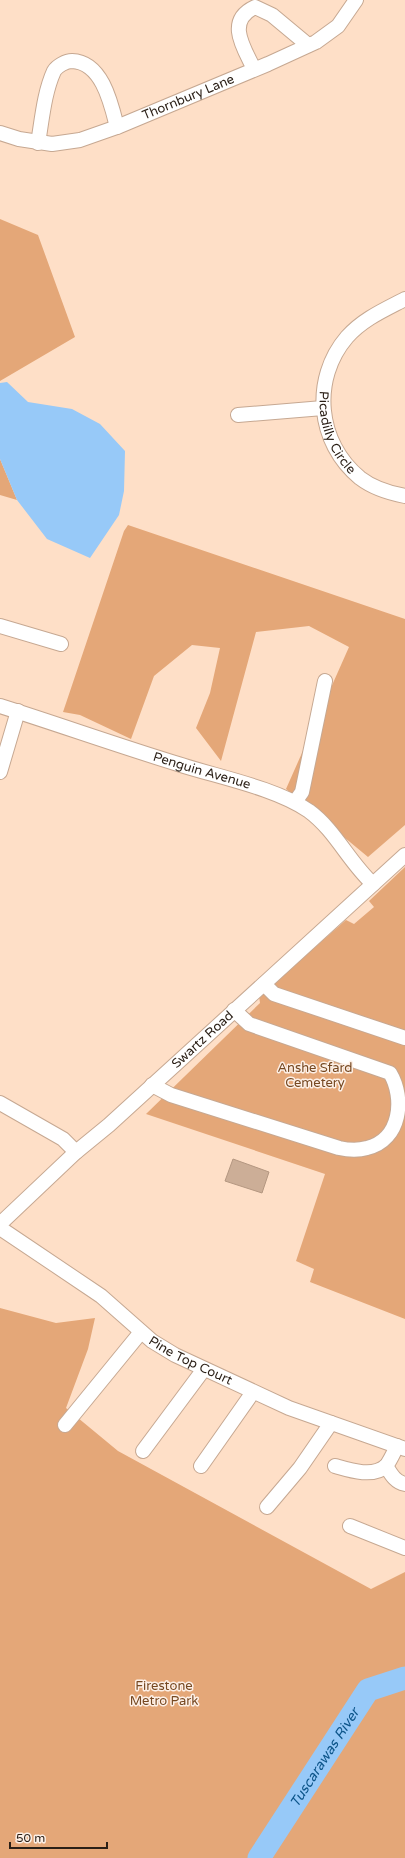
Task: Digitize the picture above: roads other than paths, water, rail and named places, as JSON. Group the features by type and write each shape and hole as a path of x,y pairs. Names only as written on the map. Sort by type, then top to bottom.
{"street":[{"name":"Thornbury Lane","path":"0,133 38,143 52,144 66,143 117,127 316,42 338,26 356,0"},
{"path":"254,69 241,41 238,28 243,15 255,7 272,15 308,45"},
{"path":"38,143 46,99 55,70 62,64 70,61 88,65 95,72 106,95 117,127"},
{"name":"Picadilly Circle","path":"405,299 363,322 340,346 333,358 325,381 323,395 323,408 328,431 333,444 349,468 373,486 405,496"},
{"path":"238,415 323,408"},
{"path":"0,626 61,644"},
{"path":"295,802 302,792 325,681"},
{"name":"Penguin Avenue","path":"0,706 177,764 279,795 295,802 310,812 325,826 364,876 373,884"},
{"path":"0,772 18,711"},
{"name":"Swartz Road","path":"0,1224 76,1152 108,1125 405,855"},
{"path":"264,984 274,994 405,1038"},
{"path":"152,1085 171,1095 339,1148 351,1150 368,1148 381,1142 400,1123 404,1106 403,1090 398,1081 390,1074 249,1024 234,1010"},
{"path":"0,1103 63,1139 76,1152"},
{"name":"Pine Top Court","path":"0,1228 101,1296 141,1332 175,1355 289,1408 401,1448"},
{"path":"65,1425 141,1332"},
{"path":"143,1452 204,1369"},
{"path":"201,1466 253,1392"},
{"path":"267,1507 300,1468 332,1423"},
{"path":"335,1466 355,1472 375,1471 386,1466 401,1448"},
{"path":"386,1466 393,1477 400,1483 405,1484"},
{"path":"350,1526 405,1548"}],"water":[{"path":"7,382 28,402 72,409 100,424 125,451 124,491 119,515 90,558 47,539 17,500 0,459 0,383"}],"waterway":[{"name":"Tuscarawas River","path":"259,1858 368,1690 405,1678"}],"park label":[{"name":"Anshe Sfard Cemetery","path":"315,1076"},
{"name":"Firestone Metro Park","path":"164,1694"}]}
